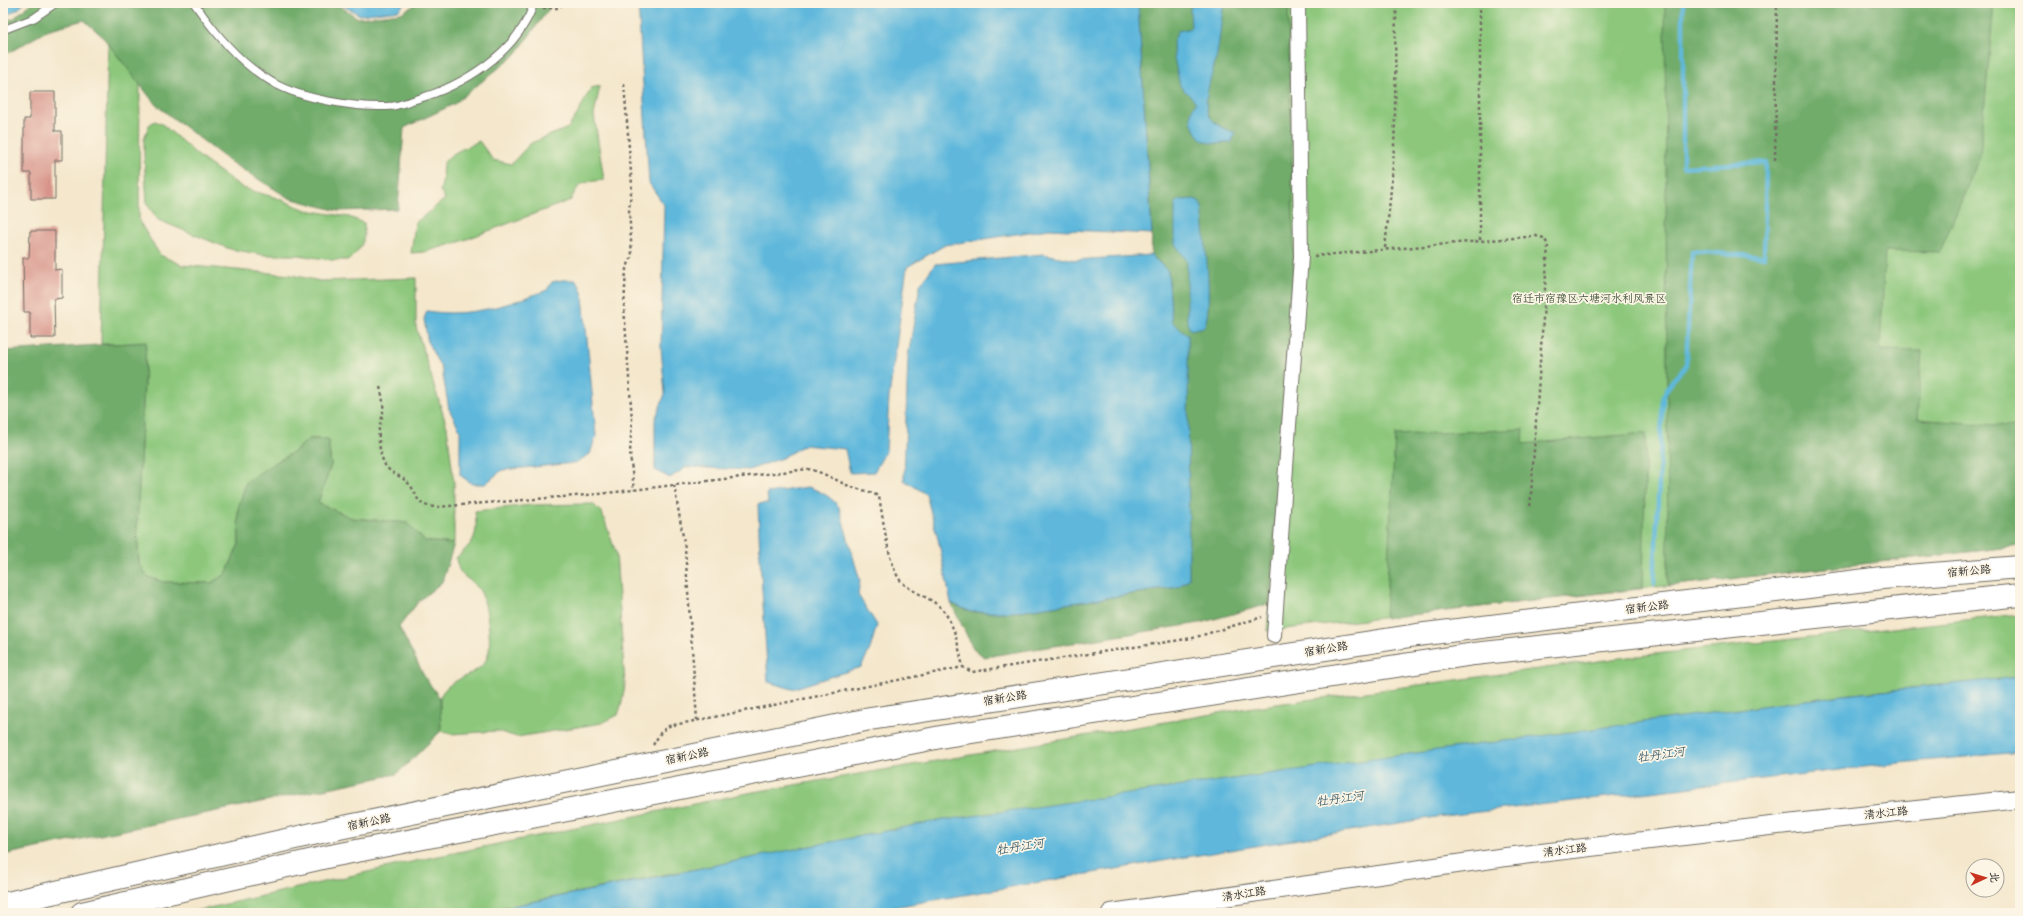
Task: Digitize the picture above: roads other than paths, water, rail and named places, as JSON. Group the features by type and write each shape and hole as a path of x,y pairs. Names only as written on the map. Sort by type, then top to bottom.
{"highway":[{"name":"宿新公路","path":"3,904 339,828 870,719 1417,635 1874,579 2020,567"},
{"path":"82,913 331,856 946,736 1474,654 2020,595"}],"street":[{"path":"1274,636 1301,257 1298,3"},
{"name":"清水江路","path":"1111,913 1506,857 1804,822 2020,799"}],"lane":[{"path":"3,30 34,18 56,3"},
{"path":"194,3 213,29 251,69 274,84 314,98 357,106 394,106 427,96 475,74 506,46 529,18 533,6"}],"water":[{"path":"3,3 25,3 18,9 3,17"},
{"path":"338,3 405,3 399,10 360,15"},
{"path":"638,3 1138,3 1152,234 1049,229 945,245 907,267 889,397 886,451 874,472 850,473 845,449 804,445 782,458 749,470 687,467 670,478 655,470 655,420 665,394 661,348 664,205 649,183"},
{"path":"1193,3 1224,3 1217,55 1206,98 1206,105 1207,110 1214,122 1235,132 1232,142 1209,143 1200,138 1191,122 1191,112 1196,102 1180,86 1174,57 1173,42 1178,31 1191,28 1190,9"},
{"path":"1194,199 1199,201 1202,207 1208,270 1208,304 1207,318 1204,327 1190,330 1187,323 1187,261 1175,244 1175,203 1180,200"},
{"path":"1043,254 1076,260 1151,255 1168,271 1172,322 1188,335 1189,579 1178,587 1013,612 971,612 951,603 939,543 926,494 904,480 908,357 920,285 935,264"},
{"path":"575,280 580,286 583,296 596,436 590,454 575,463 502,470 485,484 472,484 460,475 460,430 449,409 442,370 428,343 424,319 427,311 458,313 488,309 518,301 547,290 552,282"},
{"path":"808,487 825,495 839,507 860,581 858,595 877,625 870,649 861,667 792,689 768,682 758,504 768,503 767,493"},
{"name":"牡丹江河","path":"2020,677 2020,752 1899,763 1436,817 1174,859 859,913 477,913 930,822 1430,751 1843,695"}],"waterway":[{"path":"1654,584 1663,396 1673,380 1686,366 1692,251 1764,257 1766,162 1683,167 1683,3"}],"park label":[{"name":"宿迁市宿豫区六塘河水利风景区","path":"1589,298"}]}
